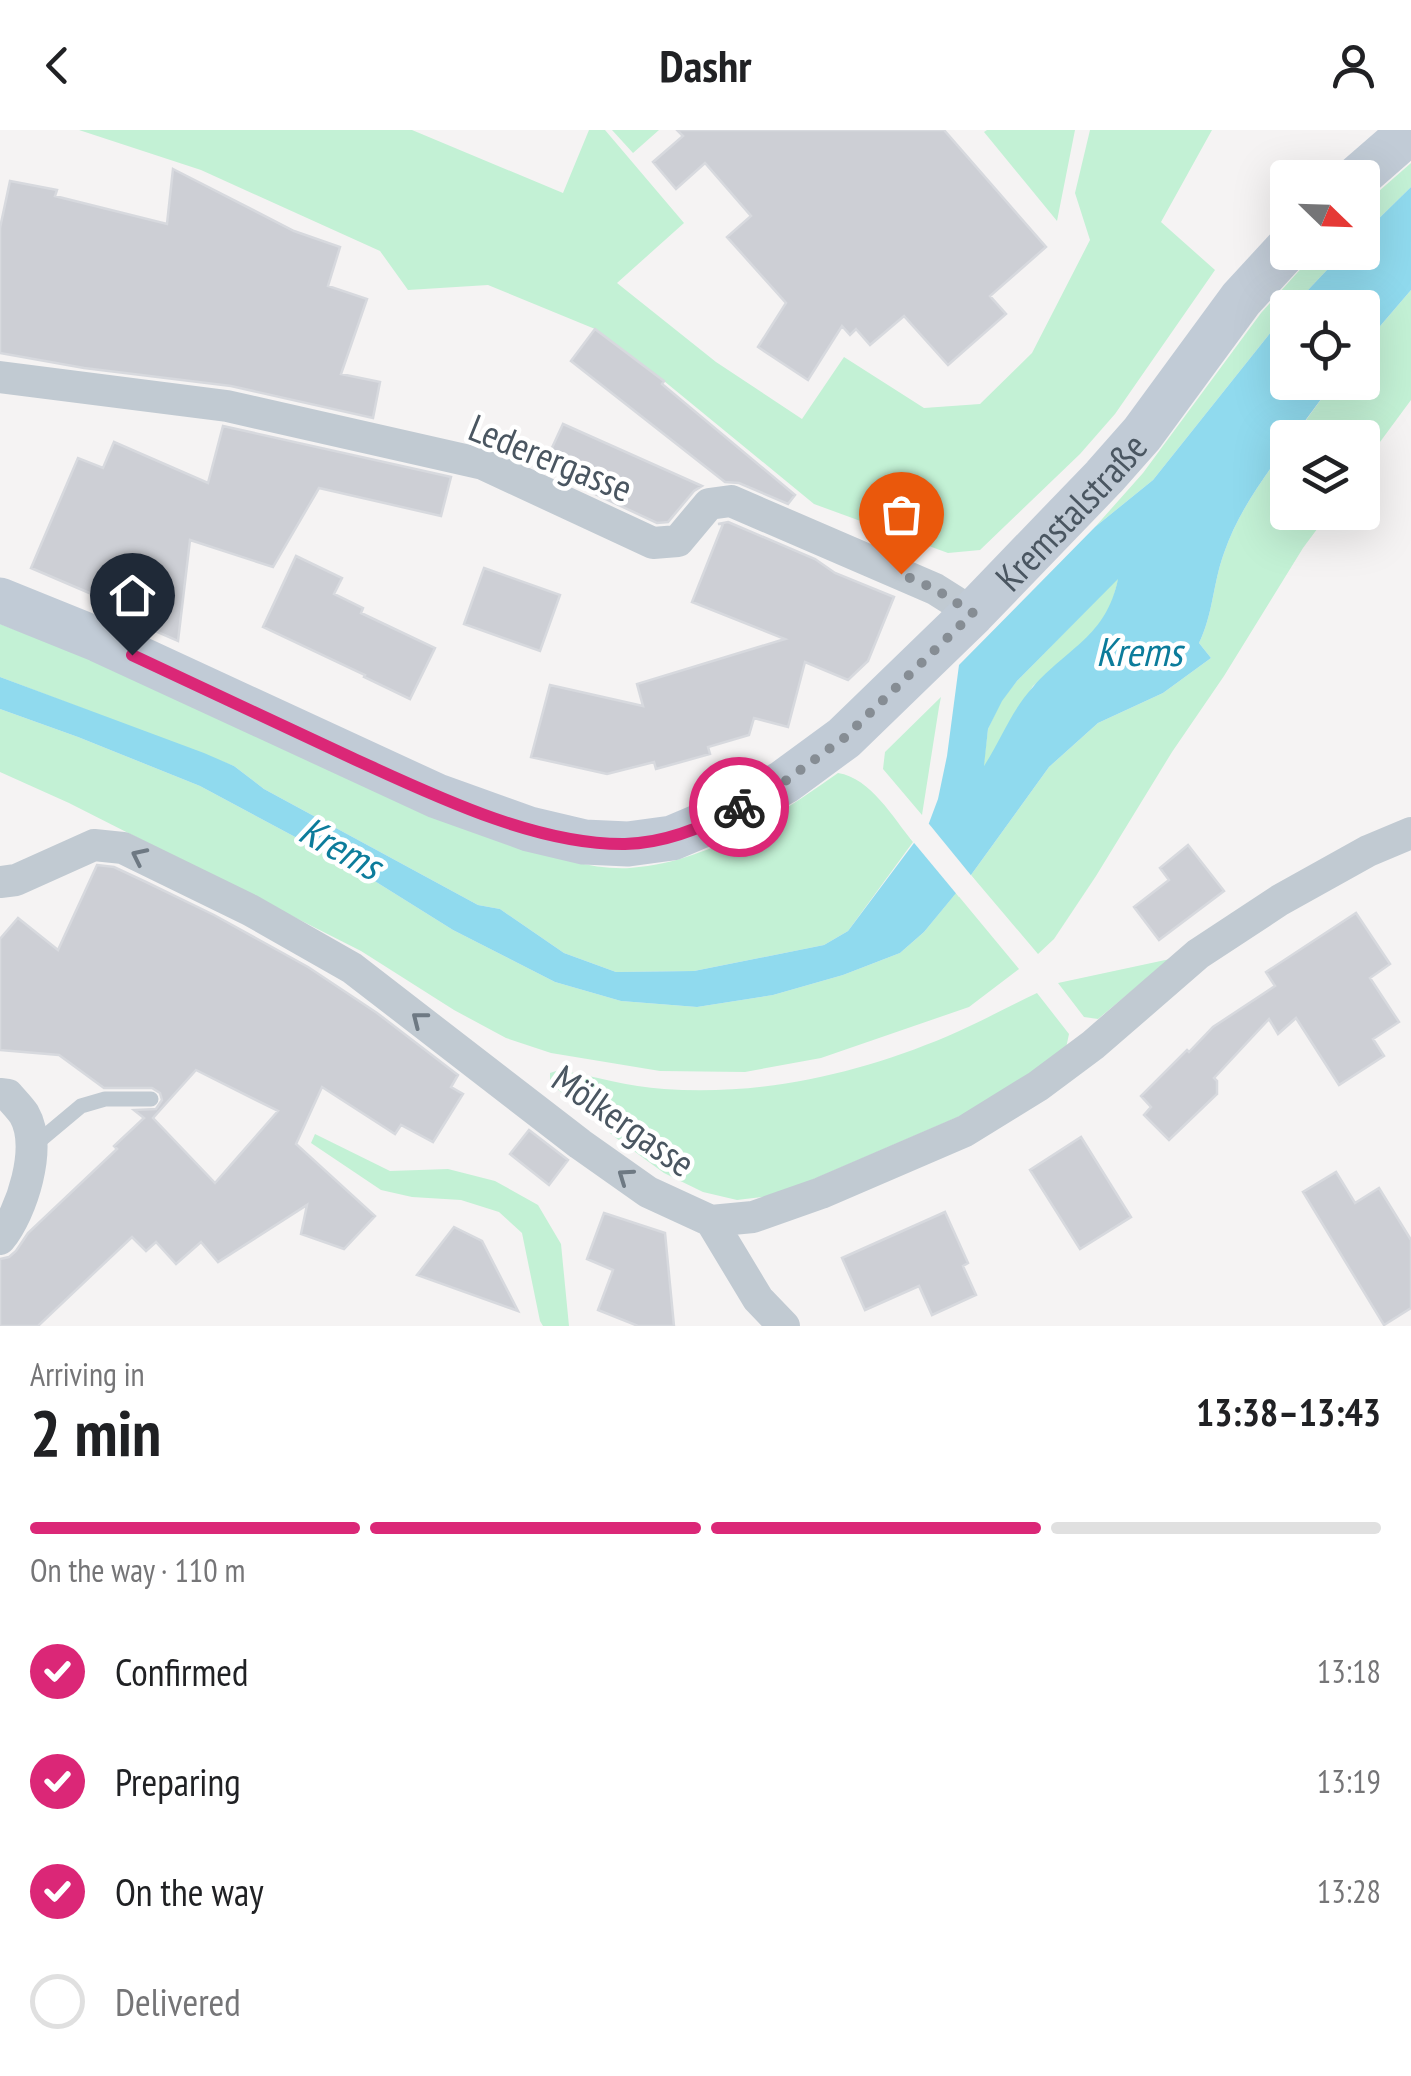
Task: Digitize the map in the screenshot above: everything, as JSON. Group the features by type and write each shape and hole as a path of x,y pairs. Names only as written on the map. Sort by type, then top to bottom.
{"main road":[{"path":"1378,160 1411,131"},
{"name":"Kremstalstraße","path":"0,600 99,640 437,796 528,829 584,842 628,844 672,838 724,816 784,782 844,738 973,613 1104,477 1142,434 1241,300 1270,268"}],"street":[{"name":"Lederergasse","path":"0,378 226,406 483,464 654,544 678,541 709,504 731,501 935,589 973,613"},
{"name":"Mölkergasse","path":"0,882 16,880 94,845 123,848 250,910 352,968 580,1144 663,1200 711,1221 753,1217 804,1199 965,1130 1038,1086 1198,954 1280,900 1411,833"},
{"path":"0,1094 8,1095 26,1116 32,1147 26,1187 0,1239"},
{"path":"711,1221 758,1298 784,1326"}],"lane":[{"path":"32,1147 81,1106 105,1099 151,1098"}],"green space":[{"path":"79,130 412,130 563,193 589,130 605,130 684,223 617,283 716,362 802,419 844,357 924,408 980,404 1032,353 1090,240 1075,193 1090,130 1212,130 1161,222 1215,270 1115,414 1080,454 980,550 948,553 814,504 595,329 488,285 408,290 380,251 201,170"},
{"path":"612,130 659,130 633,153"},
{"path":"1075,130 1057,221 984,132"},
{"path":"1411,163 1411,187 1380,217 1380,190"},
{"path":"1300,270 1327,270 1308,290 1282,290"},
{"path":"1411,290 1411,400 1380,442 1380,420 1306,420 1321,400 1380,400 1380,326"},
{"path":"1270,303 1270,333 1153,480 1095,527 1143,473"},
{"path":"1270,469 1270,530 1316,530 1096,876 1054,939 1038,954 971,875 1049,767 1098,723 1163,693 1211,658 1199,643 1217,576 1230,538"},
{"path":"1119,577 1110,609 1092,634 1033,686 983,770 988,729 1001,701"},
{"path":"0,624 92,659 524,849 563,859 630,868 686,857 766,821 838,773 850,776 871,791 913,842 848,931 824,945 694,971 616,972 564,953 500,909 478,905 264,789 234,766 0,677"},
{"path":"941,697 922,815 883,769 885,752"},
{"path":"0,709 200,786 357,870 453,930 555,982 621,1001 697,1007 773,995 843,975 900,953 924,932 956,893 1019,969 969,1007 821,1058 745,1072 660,1071 551,1053 506,1038 361,951 0,772"},
{"path":"1170,959 1098,1019 1084,1017 1058,983"},
{"path":"1037,993 1069,1034 1066,1048 981,1107 777,1195 737,1200 703,1192 664,1173 550,1083 550,1073 559,1070 664,1089 737,1089 809,1079 914,1049"},
{"path":"315,1134 390,1171 448,1169 495,1181 538,1205 561,1244 569,1326 543,1326 522,1233 499,1212 461,1200 412,1197 381,1190 311,1143"}],"water":[{"path":"1411,187 1411,290 1380,326 1380,290 1308,290 1327,270 1380,270 1380,217"},
{"name":"Krems","path":"1270,333 1270,400 1320,400 1306,420 1270,420 1270,470 1230,538 1199,643 1211,658 1163,693 1098,723 1049,767 971,875 924,932 900,953 773,995 697,1007 621,1001 555,982 453,930 357,870 200,786 0,709 0,677 234,766 264,789 478,905 500,909 564,953 616,972 694,971 824,945 848,931 929,823 947,756 959,665 1095,527 1153,480","holes":["1118,579 1105,615 1025,696 984,766 988,729 1002,701"]}],"pier":[{"path":"925,819 974,879 959,897 910,838"}],"building":[{"path":"677,130 944,130 1046,247 990,296 1006,314 948,365 904,316 870,345 856,329 850,335 842,326 808,380 758,347 786,303 727,237 751,216 705,163 676,189 653,162 683,136"},
{"path":"173,169 294,231 340,247 328,286 367,299 341,374 380,382 373,418 231,386 0,353 0,228 10,181 57,190 55,196 167,224"},
{"path":"595,329 664,381 662,384 795,495 788,504 739,483 725,482 571,361"},
{"path":"563,424 702,486 668,522 657,523 593,493 597,488 544,465"},
{"path":"223,426 451,477 441,516 319,488 273,567 190,540 178,641 111,612 115,604 31,568 78,458 103,468 114,442 208,483"},
{"path":"728,522 894,597 868,661 848,680 805,662 788,727 754,718 749,735 708,747 710,754 656,769 654,762 607,774 531,757 550,685 643,706 637,684 785,639 692,602 723,524 718,524"},
{"path":"296,556 342,578 334,594 363,608 361,613 435,648 410,699 263,627"},
{"path":"484,568 560,595 540,651 464,624"},
{"path":"1188,845 1224,891 1159,940 1134,907 1169,880 1160,868"},
{"path":"97,865 114,867 214,915 308,967 458,1075 451,1087 463,1094 433,1142 401,1125 395,1134 322,1087 296,1144 375,1216 344,1249 301,1234 307,1205 218,1262 201,1242 176,1264 156,1242 146,1251 132,1237 38,1326 0,1326 0,1259 16,1251 28,1233 117,1149 114,1146 144,1118 134,1110 156,1109 162,1100 152,1088 104,1088 59,1055 0,1050 0,939 18,918 58,950","holes":["196,1070 278,1111 215,1183 153,1118"]},
{"path":"1356,913 1390,964 1370,978 1399,1022 1373,1039 1384,1056 1339,1085 1296,1018 1278,1034 1269,1019 1214,1078 1217,1094 1169,1140 1144,1115 1151,1107 1141,1096 1213,1027 1275,986 1266,972"},
{"path":"529,1130 568,1160 549,1185 510,1154"},
{"path":"1081,1137 1131,1217 1080,1249 1030,1170"},
{"path":"1336,1172 1355,1203 1379,1188 1411,1240 1411,1308 1384,1325 1303,1192"},
{"path":"945,1212 968,1263 963,1266 976,1295 932,1315 919,1286 865,1310 842,1258"},
{"path":"604,1213 665,1233 674,1326 638,1326 598,1310 613,1270 587,1259"},
{"path":"454,1227 482,1241 518,1311 417,1275"}],"way so far":[{"path":"739,807 784,782 844,738 973,613 935,589 901,574"}],"route":[{"path":"132,655 437,796 528,829 584,842 628,844 672,838 739,807"}]}
